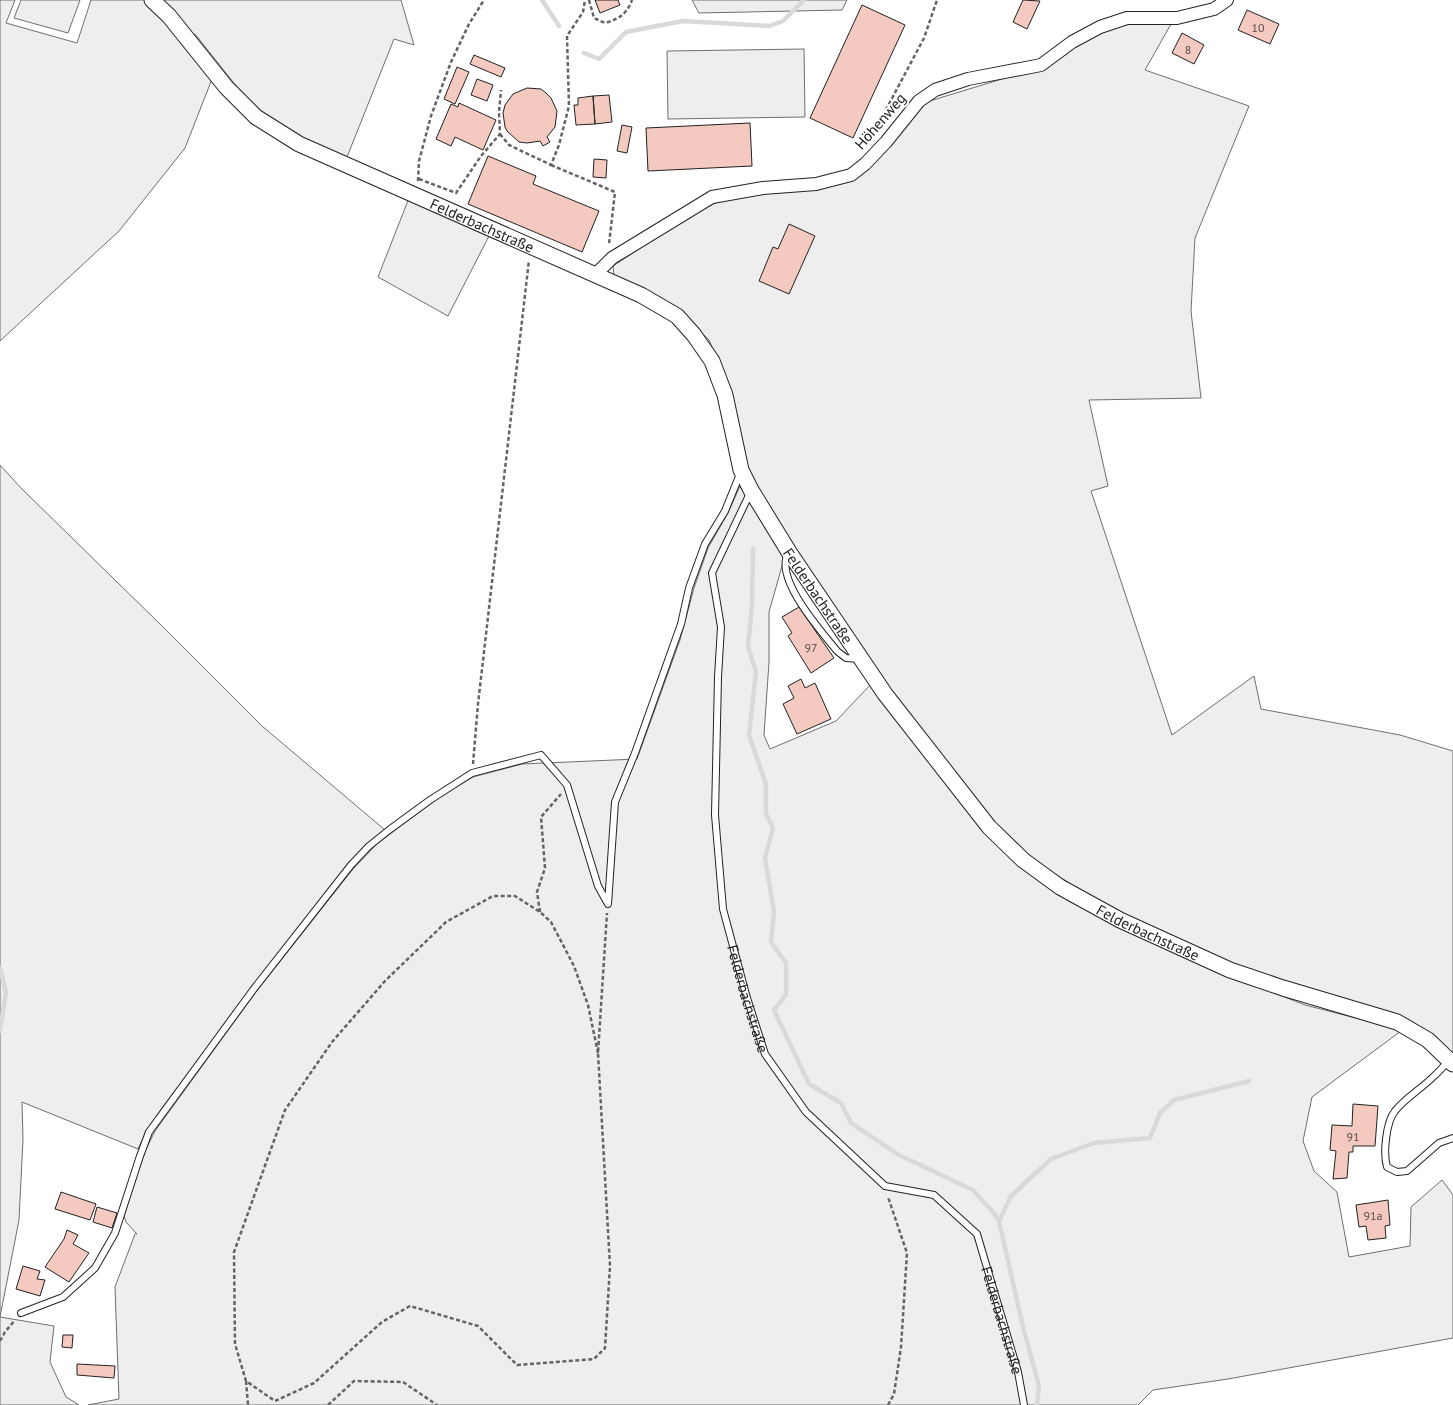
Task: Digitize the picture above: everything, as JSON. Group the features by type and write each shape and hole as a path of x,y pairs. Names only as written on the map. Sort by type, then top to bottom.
{"street":[{"name":"Felderbachstraße","path":"152,0 169,16 226,88 256,117 299,144 641,295 677,316 694,335 712,362 724,395 741,470 789,552 885,694 989,827 1023,860 1060,887 1120,920 1230,970 1397,1022 1428,1040 1451,1062"},
{"name":"Höhenweg","path":"595,275 612,258 712,198 763,188 816,184 851,175 865,164 886,142 919,101 935,90 968,79 1041,64 1072,42 1100,27 1127,18 1177,18 1214,9 1227,0"}],"lane":[{"path":"608,904 615,802 635,753 681,624 689,588 705,544 725,511 741,470"},
{"name":"Felderbachstraße","path":"751,490 712,573 721,627 718,677 716,815 723,909 747,998 764,1054 806,1112 885,1186 934,1195 977,1234 1018,1372 1024,1405"},
{"path":"21,1313 63,1297 95,1268 115,1233 149,1132 253,990 352,865 389,830 430,800 472,773 541,755 566,785 598,886 608,904"},
{"path":"1451,1062 1396,1110 1391,1118 1384,1159 1386,1167 1397,1172 1407,1171 1439,1143 1453,1138"}],"path":[{"path":"417,195 419,161 431,116 451,62 469,24 484,0"},
{"path":"551,165 559,144 569,106 566,36 583,12 585,0"},
{"path":"589,0 594,18 605,23 617,20 629,10 632,0"},
{"path":"886,142 880,121 924,38 937,0"},
{"path":"501,90 500,134 509,145 615,192 607,263"},
{"path":"419,179 456,193 480,156 500,134"},
{"path":"472,773 478,704 530,246"},
{"path":"540,912 537,892 545,868 540,817 562,793 561,787"},
{"path":"248,1405 246,1381 235,1344 234,1252 285,1110 332,1042 385,981 446,922 494,896 515,896 540,912 551,922 574,966 588,1005 598,1053"},
{"path":"246,1381 275,1401 306,1387 314,1383 382,1322 410,1306 478,1326 517,1365 594,1359 605,1348 610,1266 598,1053 608,904"},
{"path":"885,1186 907,1253 901,1347 894,1394 888,1405"},
{"path":"0,1341 4,1332 21,1313"},
{"path":"328,1405 354,1381 403,1382 437,1405"}],"shaded area":[{"path":"0,0 15,0 6,23 77,43 91,0 401,0 414,45 394,39 347,157 298,138 261,113 237,87 195,34 184,45 212,79 185,148 119,231 0,341"},
{"path":"21,0 80,0 68,33 14,18"},
{"path":"692,0 847,0 842,10 699,13"},
{"path":"1128,21 1171,24 1145,70 1249,106 1195,238 1191,311 1201,398 1089,400 1108,486 1091,491 1172,735 1254,676 1261,709 1400,735 1453,751 1453,1055 1440,1041 1414,1024 1238,968 1137,921 1080,890 1038,863 997,826 895,698 802,560 749,473 722,371 709,340 680,311 614,276 613,266 688,217 715,203 741,196 857,177 923,103 1002,79"},
{"path":"804,49 805,117 668,119 667,51"},
{"path":"409,198 489,236 448,316 378,277"},
{"path":"0,465 262,726 385,830 351,863 252,987 162,1108 148,1128 138,1149 22,1102 23,1139 19,1220 0,1317"},
{"path":"740,486 784,559 769,612 769,662 764,735 770,749 836,721 872,683 1020,866 1226,974 1305,1005 1401,1031 1312,1097 1303,1141 1314,1171 1337,1192 1349,1257 1410,1246 1411,1207 1442,1180 1453,1195 1453,1338 1228,1379 1153,1390 1138,1405 88,1405 119,1399 115,1287 135,1234 137,1234 126,1222 124,1216 145,1151 155,1131 258,989 353,869 377,844 441,796 473,777 522,764 637,759 680,640 694,588 708,548 728,513"},
{"path":"0,1317 54,1326 50,1362 66,1397 79,1405 0,1405"}],"building":[{"path":"595,0 618,0 620,5 600,13"},
{"path":"1023,0 1040,1 1027,29 1013,22"},
{"path":"862,5 905,25 853,138 810,118"},
{"path":"1247,10 1279,24 1270,44 1238,30"},
{"path":"1182,33 1204,45 1194,64 1172,53"},
{"path":"474,55 505,68 501,77 470,64"},
{"path":"457,67 469,72 455,104 444,99"},
{"path":"477,79 493,85 487,101 471,95"},
{"path":"527,88 541,89 551,98 557,111 555,127 547,137 550,142 543,146 540,141 519,142 505,127 503,113 505,105 513,94"},
{"path":"609,95 612,122 595,124 593,96"},
{"path":"593,96 595,124 576,125 574,105 578,105 578,98"},
{"path":"459,103 496,120 483,150 455,137 451,146 436,139 451,104 458,107"},
{"path":"750,123 752,166 648,171 646,128"},
{"path":"622,125 632,127 627,153 617,151"},
{"path":"488,156 536,176 533,184 599,211 582,252 468,204"},
{"path":"594,159 607,160 606,178 593,177"},
{"path":"789,224 815,236 789,294 759,281 773,247 778,249"},
{"path":"799,607 834,658 811,673 788,636 792,633 782,617"},
{"path":"801,679 805,688 815,683 831,719 797,734 783,704 794,698 788,686"},
{"path":"1353,1104 1378,1106 1375,1146 1353,1146 1353,1152 1349,1152 1347,1178 1333,1179 1336,1151 1330,1150 1332,1125 1352,1126"},
{"path":"61,1192 96,1204 90,1220 55,1209"},
{"path":"1388,1200 1390,1225 1385,1226 1386,1238 1368,1240 1366,1226 1359,1227 1356,1205"},
{"path":"97,1207 117,1213 112,1228 93,1222"},
{"path":"67,1230 78,1235 73,1244 89,1253 69,1282 45,1267 64,1239"},
{"path":"23,1266 40,1271 37,1279 45,1280 40,1296 16,1289"},
{"path":"63,1335 73,1335 72,1348 62,1347"},
{"path":"77,1364 115,1366 114,1378 77,1375"}],"waterway":[{"path":"542,0 559,26"},
{"path":"584,53 599,59 626,32 683,21 769,26 783,21 804,0"},
{"path":"753,549 752,606 748,646 756,672 749,735 766,784 766,814 773,828 765,858 774,912 771,942 786,963 786,995 774,1010 809,1084 841,1103 851,1123 899,1155 973,1190 999,1221 1023,1327 1039,1386 1037,1405"},
{"path":"0,968 6,992 0,1031"},
{"path":"999,1221 1011,1196 1051,1159 1094,1143 1150,1138 1160,1113 1174,1100 1249,1081"}]}
